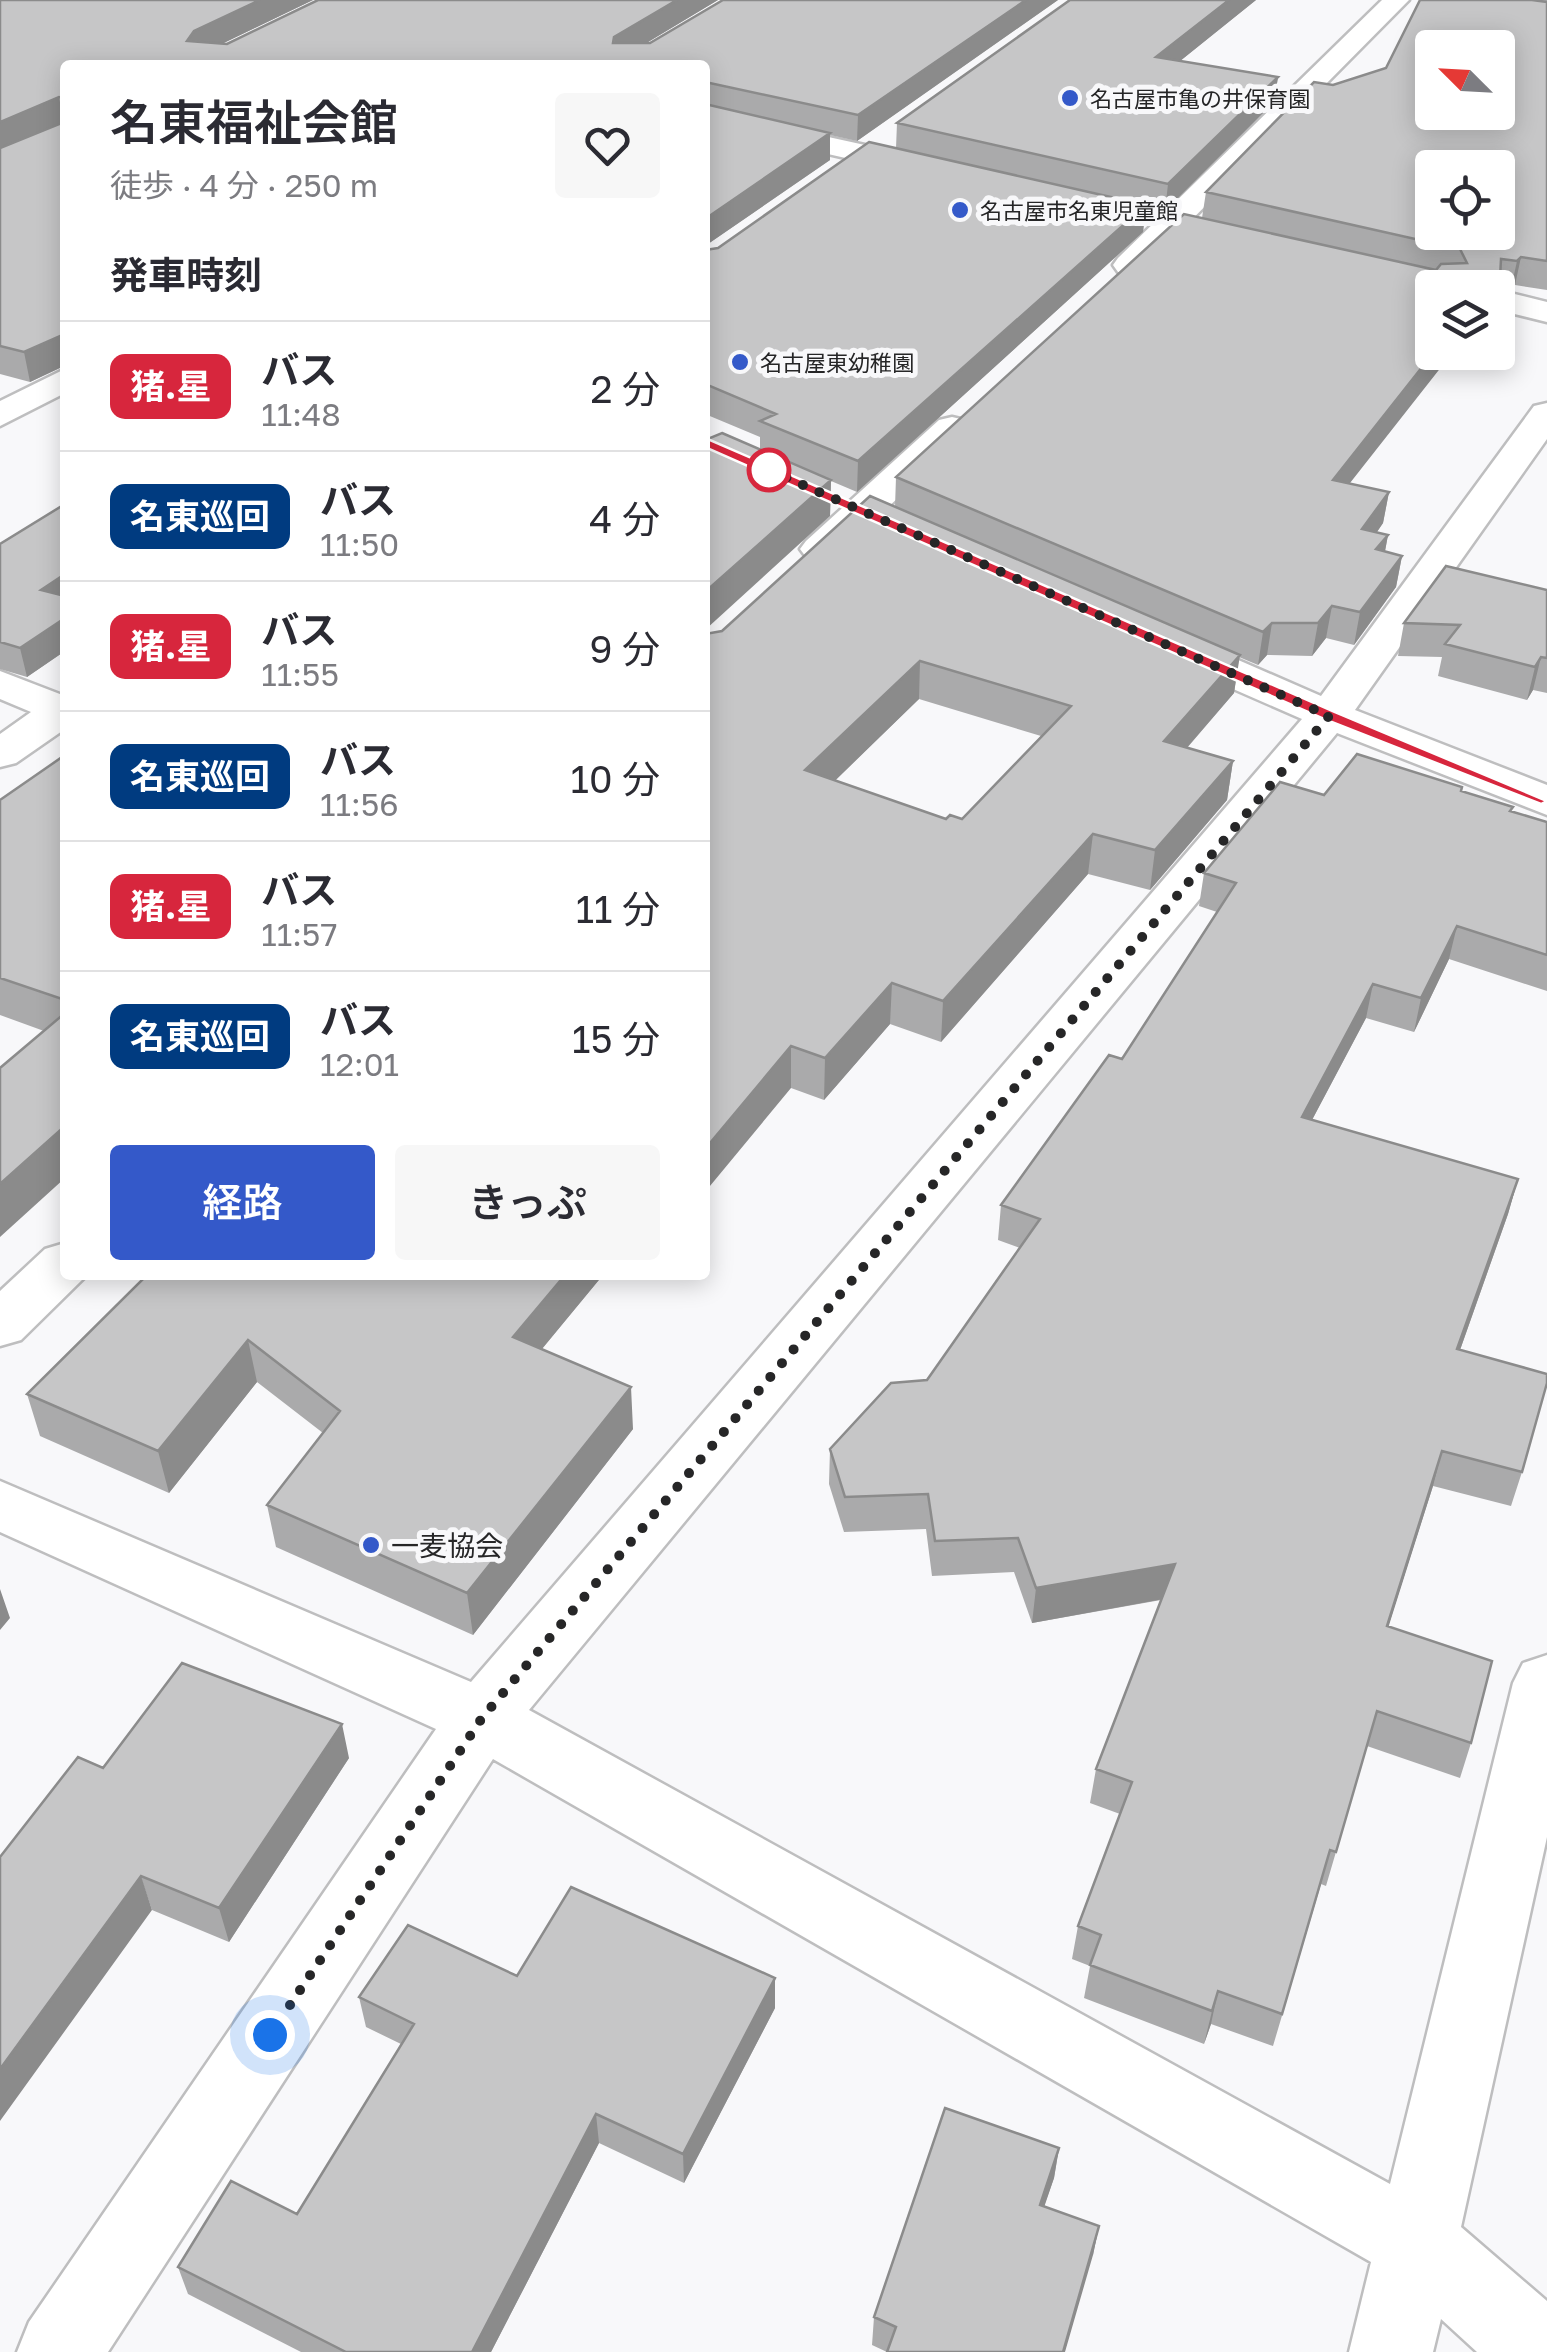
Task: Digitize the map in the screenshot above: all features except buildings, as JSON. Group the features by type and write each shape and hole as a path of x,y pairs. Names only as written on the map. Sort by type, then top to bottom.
{"street":[{"path":"1108,284 1174,224 1396,0"},
{"path":"710,119 961,176"},
{"path":"832,176 895,132"},
{"path":"1135,216 1212,234"},
{"path":"1515,304 1547,312"},
{"path":"0,415 60,382"},
{"path":"791,577 978,404"},
{"path":"59,2352 482,1718 1329,716 1547,414"},
{"path":"1135,630 1329,716 1547,801"},
{"path":"0,684 60,708"},
{"path":"0,754 60,713"},
{"path":"0,1325 60,1268"},
{"path":"0,1504 482,1718 1418,2244 1541,2352"},
{"path":"1391,2352 1547,1683"}],"bus line":[{"name":"猪.星","path":"710,444 1329,716 1547,801"}],"place":[{"name":"名古屋市亀の井保育園","path":"1070,98"},
{"name":"名古屋市名東児童館","path":"960,210"},
{"name":"名古屋東幼稚園","path":"740,362"},
{"name":"一麦協会","path":"371,1545"}],"route":[{"path":"270,2035 482,1718 804,1332 1329,716 769,470"}]}
